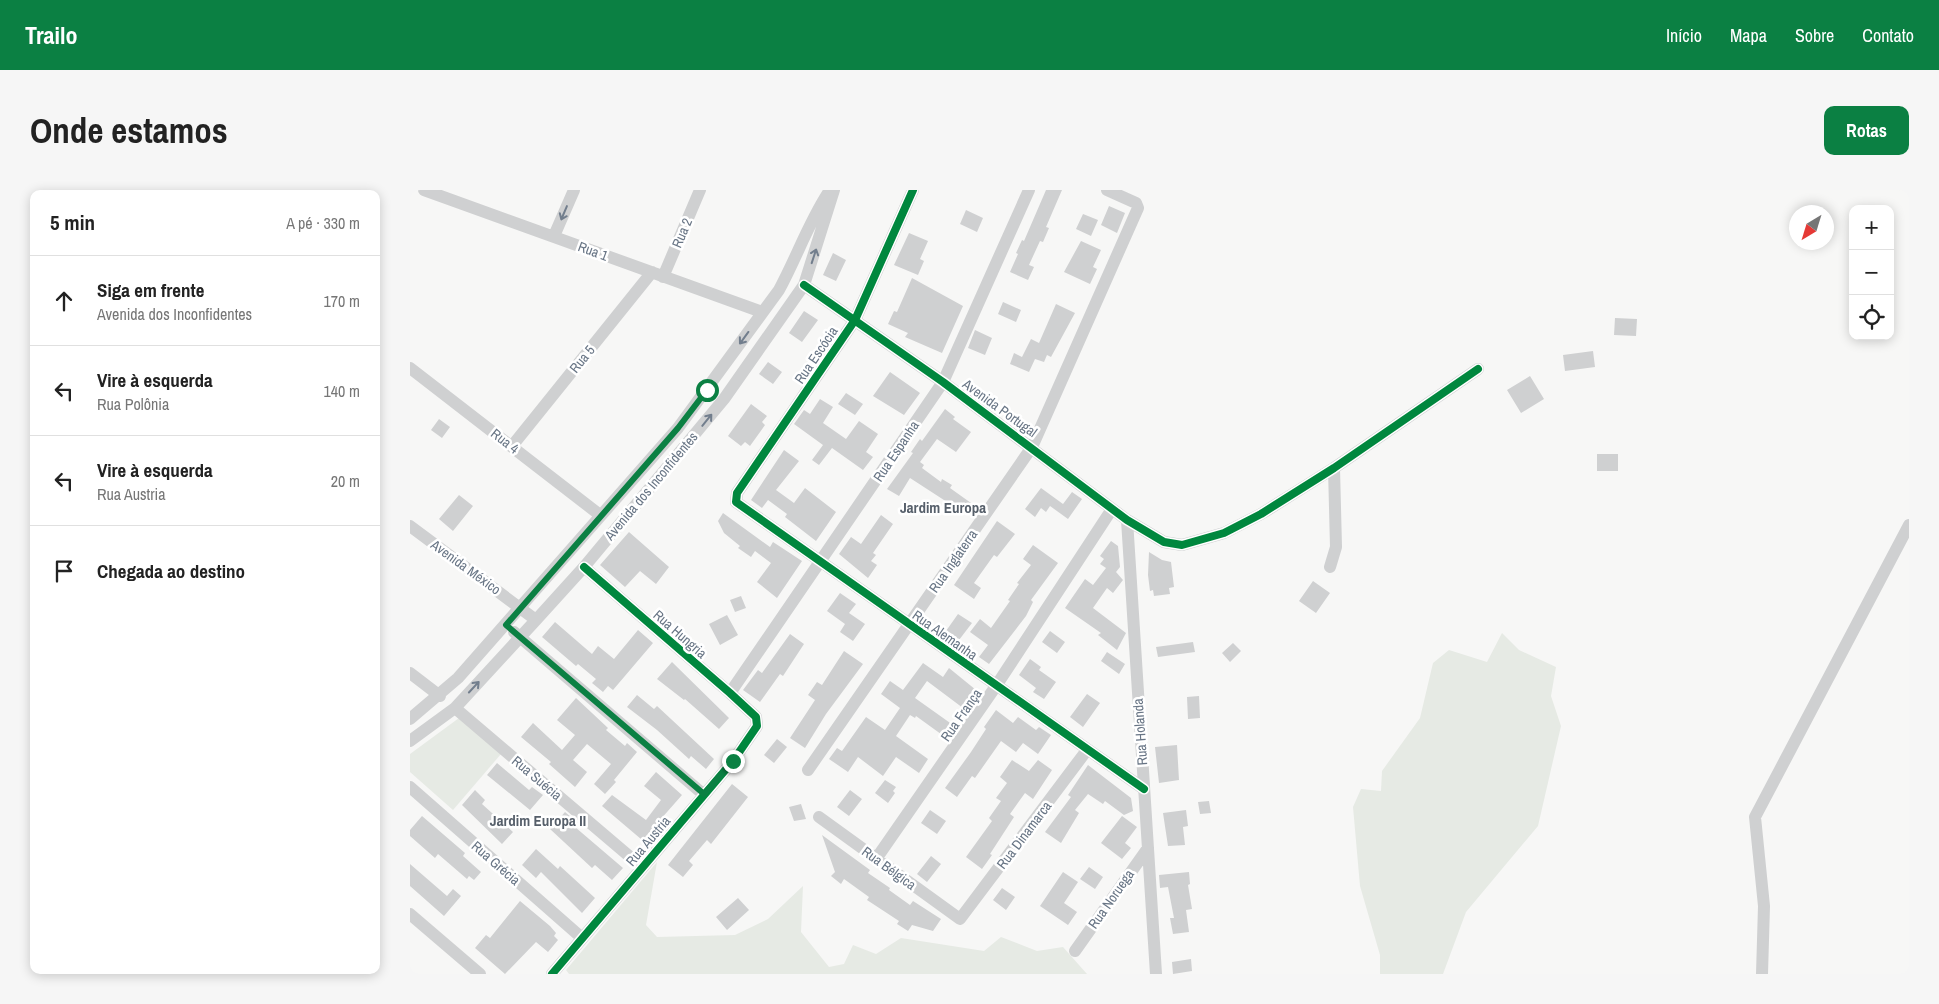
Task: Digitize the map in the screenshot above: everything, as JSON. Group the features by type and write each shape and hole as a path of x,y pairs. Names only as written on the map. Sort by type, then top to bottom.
{"street":[{"name":"Rua 1","path":"424,190 445,193 554,236 762,312"},
{"path":"554,236 574,190"},
{"name":"Rua 2","path":"658,275 700,190"},
{"name":"Avenida dos Inconfidentes","path":"410,719 440,696 506,625 600,515 678,428 762,312 792,267 818,208 830,190"},
{"name":"Avenida dos Inconfidentes","path":"410,741 454,708 536,620 584,567 724,399 804,285 834,190"},
{"name":"Rua Escócia","path":"736,498 737,493 855,320 913,190"},
{"name":"Rua Espanha","path":"730,694 943,382 1029,190"},
{"name":"Rua Inglaterra","path":"808,770 1032,447 1138,205 1107,190"},
{"name":"Rua 5","path":"512,446 658,275"},
{"name":"Avenida Portugal","path":"804,285 943,382 1032,447 1112,509 1164,542 1182,545 1224,534 1261,514 1334,468"},
{"name":"Rua 4","path":"410,368 600,515"},
{"path":"1330,567 1336,547 1334,468 1478,369"},
{"name":"Rua Alemanha","path":"736,498 739,506 1144,789"},
{"name":"Rua França","path":"876,858 996,686 1112,509"},
{"name":"Rua Holanda","path":"1128,520 1156,974"},
{"path":"1762,974 1764,906 1755,817 1909,524"},
{"name":"Avenida México","path":"410,526 536,620"},
{"name":"Rua Hungria","path":"584,567 730,694 758,721"},
{"path":"506,625 704,794"},
{"path":"410,673 440,696"},
{"name":"Rua Suécia","path":"454,708 642,868"},
{"name":"Rua Austria","path":"552,974 704,794 754,732 758,721"},
{"name":"Rua Dinamarca","path":"960,919 1087,750"},
{"name":"Rua Grécia","path":"410,787 582,938"},
{"name":"Rua Bélgica","path":"819,816 960,919"},
{"name":"Rua Noruega","path":"1075,951 1148,848"},
{"path":"410,914 480,974"}],"shaded area":[{"path":"1502,633 1519,650 1556,667 1551,696 1561,726 1538,826 1466,912 1443,974 1380,974 1380,955 1360,886 1353,807 1361,789 1381,791 1382,771 1420,718 1433,663 1449,650 1487,662"},
{"path":"459,718 501,754 453,810 410,772 410,754"},
{"path":"657,862 646,925 657,937 735,935 768,919 803,886 801,932 829,967 844,964 853,945 876,954 901,938 984,951 1001,937 1037,951 1063,947 1087,974 569,974 566,970"}],"building":[{"path":"1046,190 1062,190 1046,227 1049,228 1043,242 1040,241 1029,265 1034,267 1028,280 1010,272 1018,254 1016,253 1022,240 1024,241"},
{"path":"1109,206 1125,213 1117,233 1101,225"},
{"path":"966,210 983,218 977,232 960,224"},
{"path":"1083,214 1098,220 1091,236 1076,229"},
{"path":"909,233 928,241 920,259 924,261 918,275 894,265"},
{"path":"1081,241 1101,250 1093,267 1097,269 1090,284 1064,272"},
{"path":"833,253 846,260 836,281 823,275"},
{"path":"912,278 963,306 942,353 905,337 908,333 888,324 894,311 897,312"},
{"path":"1003,302 1021,310 1016,322 998,314"},
{"path":"1056,304 1075,313 1051,357 1047,355 1044,362 1035,359 1029,372 1010,364 1014,353 1022,357 1031,339 1039,343"},
{"path":"804,311 818,320 802,342 789,333"},
{"path":"1615,318 1637,319 1636,336 1614,335"},
{"path":"975,330 992,338 985,355 968,348"},
{"path":"1593,351 1595,367 1565,371 1563,355"},
{"path":"768,362 782,372 773,384 759,374"},
{"path":"890,372 920,393 904,415 873,396"},
{"path":"1530,376 1544,399 1521,413 1507,390"},
{"path":"846,393 863,404 855,415 838,404"},
{"path":"820,399 833,407 823,423 846,439 859,421 878,434 866,452 873,457 863,470 832,448 819,465 812,460 823,445 794,424 804,410 810,414"},
{"path":"751,404 767,416 762,422 765,425 750,446 745,442 741,446 728,436"},
{"path":"945,409 955,417 953,419 971,432 956,452 937,439 920,462 924,465 922,468 941,482 942,479 952,485 950,488 971,503 964,513 910,478 899,496 887,489 913,453 911,452 920,439 922,441"},
{"path":"439,419 450,427 442,438 431,430"},
{"path":"784,450 799,461 776,490 794,503 805,488 836,512 816,541 785,517 787,514 768,500 762,508 751,500"},
{"path":"1597,454 1618,454 1618,471 1597,471"},
{"path":"1041,488 1063,504 1072,492 1082,499 1068,519 1050,506 1046,512 1041,508 1035,517 1025,509"},
{"path":"459,495 473,506 453,531 439,519"},
{"path":"723,513 770,547 773,542 802,561 777,598 757,582 771,563 755,551 751,557 738,548 740,546 724,533 718,521"},
{"path":"881,515 893,524 873,553 876,555 871,561 877,565 868,578 839,554 851,537 861,544"},
{"path":"997,521 1015,534 997,557 994,555 974,583 981,588 974,599 954,585"},
{"path":"629,532 669,567 656,584 640,571 625,587 600,565"},
{"path":"1111,541 1118,546 1120,567 1116,572 1123,580 1113,593 1107,588 1093,608 1126,633 1117,650 1098,635 1101,633 1065,608 1085,579 1093,585 1106,568 1100,564 1104,559 1100,556"},
{"path":"1033,545 1058,563 1031,600 1033,602 1026,616 989,664 979,657 988,645 970,632 980,619 991,628 1010,601 1008,600 1019,584 1017,583 1031,565 1023,559"},
{"path":"1149,552 1162,560 1171,562 1174,587 1169,588 1170,594 1154,596 1153,590 1150,591 1148,575"},
{"path":"1313,581 1330,593 1316,613 1299,601"},
{"path":"840,593 856,604 849,613 865,624 853,641 840,632 845,624 827,611"},
{"path":"741,596 746,608 735,612 730,600"},
{"path":"958,614 972,623 959,640 946,631"},
{"path":"727,615 738,635 720,645 709,624"},
{"path":"555,622 592,654 598,646 614,659 638,630 653,643 613,690 608,686 603,692 592,683 596,679 578,664 576,666 542,637"},
{"path":"1050,631 1065,642 1057,653 1042,642"},
{"path":"790,634 804,644 783,676 780,674 760,702 743,690 758,670 762,673"},
{"path":"1193,642 1195,652 1158,657 1156,647"},
{"path":"1233,643 1241,651 1230,662 1222,653"},
{"path":"844,651 863,664 826,714 805,748 790,738 815,700 808,695 817,682 822,685"},
{"path":"1107,652 1125,664 1119,674 1101,661"},
{"path":"1030,659 1041,667 1039,670 1056,682 1044,699 1033,692 1036,688 1019,675"},
{"path":"672,662 729,718 719,729 685,699 657,679"},
{"path":"923,663 943,677 949,668 976,690 963,708 927,681 915,698 953,725 945,737 916,716 915,718 910,715 896,736 928,759 919,773 896,757 883,776 858,757 848,772 829,759 837,748 842,751 866,717 885,730 900,708 881,694 890,681 903,690"},
{"path":"1087,694 1100,703 1083,727 1070,717"},
{"path":"637,695 654,709 657,706 714,759 706,769 691,756 689,759 657,730 627,707"},
{"path":"1199,696 1200,718 1188,719 1187,697"},
{"path":"576,698 608,728 606,730 625,746 627,743 637,752 605,794 594,784 611,764 587,744 573,760 587,772 575,787 549,764 551,762 521,737 533,723 562,750 575,735 557,720"},
{"path":"996,710 1013,723 1018,717 1036,730 1039,727 1051,735 1038,754 1023,743 1016,752 1001,741 975,778 972,776 957,797 945,788 971,752 986,729 984,727"},
{"path":"777,739 787,747 774,763 764,755"},
{"path":"1177,745 1179,780 1159,783 1155,747"},
{"path":"1012,760 1029,771 1038,760 1052,770 1033,799 1025,793 1010,814 1014,817 982,869 966,857 992,821 989,818 1001,801 996,798 1007,783 1000,777"},
{"path":"497,763 529,790 532,787 543,795 530,810 487,775"},
{"path":"1088,765 1131,798 1133,811 1124,815 1105,801 1103,804 1088,794 1075,810 1079,813 1061,843 1045,832 1071,797 1068,795"},
{"path":"656,772 682,795 660,820 665,824 648,845 602,806 612,795 646,820 661,800 644,786"},
{"path":"885,780 896,787 893,791 895,793 888,803 875,793"},
{"path":"732,784 748,797 711,844 707,840 689,861 693,865 683,877 668,865"},
{"path":"475,790 485,800 482,804 513,832 502,844 462,805"},
{"path":"850,790 862,799 849,816 837,807"},
{"path":"1209,801 1211,813 1200,814 1198,802"},
{"path":"801,804 806,819 794,821 789,807"},
{"path":"930,810 946,821 937,834 921,823"},
{"path":"1186,810 1188,826 1183,827 1185,845 1168,846 1163,813"},
{"path":"565,812 578,823 575,827 623,868 612,880 595,865 592,868 550,829"},
{"path":"422,816 465,853 463,856 481,872 474,880 469,876 467,879 438,854 435,858 410,836 410,830"},
{"path":"1122,816 1137,827 1125,843 1131,848 1122,859 1101,843"},
{"path":"822,835 870,870 868,873 910,905 913,901 941,919 933,931 912,925 908,931 897,924 899,921 867,900 869,897 844,879 841,884 831,876 835,872"},
{"path":"536,849 558,869 560,866 595,898 582,913 541,872 536,878 522,865"},
{"path":"931,856 941,864 927,882 917,874"},
{"path":"410,864 447,896 453,889 461,896 444,916 410,886"},
{"path":"1089,867 1103,877 1095,889 1080,879"},
{"path":"1063,872 1078,882 1064,903 1077,912 1068,925 1040,906"},
{"path":"1189,872 1190,884 1188,885 1192,909 1186,910 1189,932 1173,934 1170,918 1174,918 1168,887 1160,888 1159,875"},
{"path":"1002,888 1015,897 1006,910 993,900"},
{"path":"738,898 749,910 727,930 716,917"},
{"path":"520,901 550,926 556,933 554,936 558,940 548,952 536,942 505,974 475,948 486,935 490,938"},
{"path":"1191,959 1192,971 1173,974 1172,962"}],"cycle path":[{"path":"913,190 855,320 737,493 736,502 1144,789"},
{"path":"804,285 943,382 1127,520 1164,542 1182,545 1224,533 1261,514 1334,468 1478,369"},
{"path":"552,974 733,761 757,726 756,717 730,693 584,567"}],"district":[{"name":"Jardim Europa","path":"943,507"},
{"name":"Jardim Europa II","path":"538,820"}],"route":[{"path":"707,390 678,428 600,515 506,625 704,794 733,761"}]}
